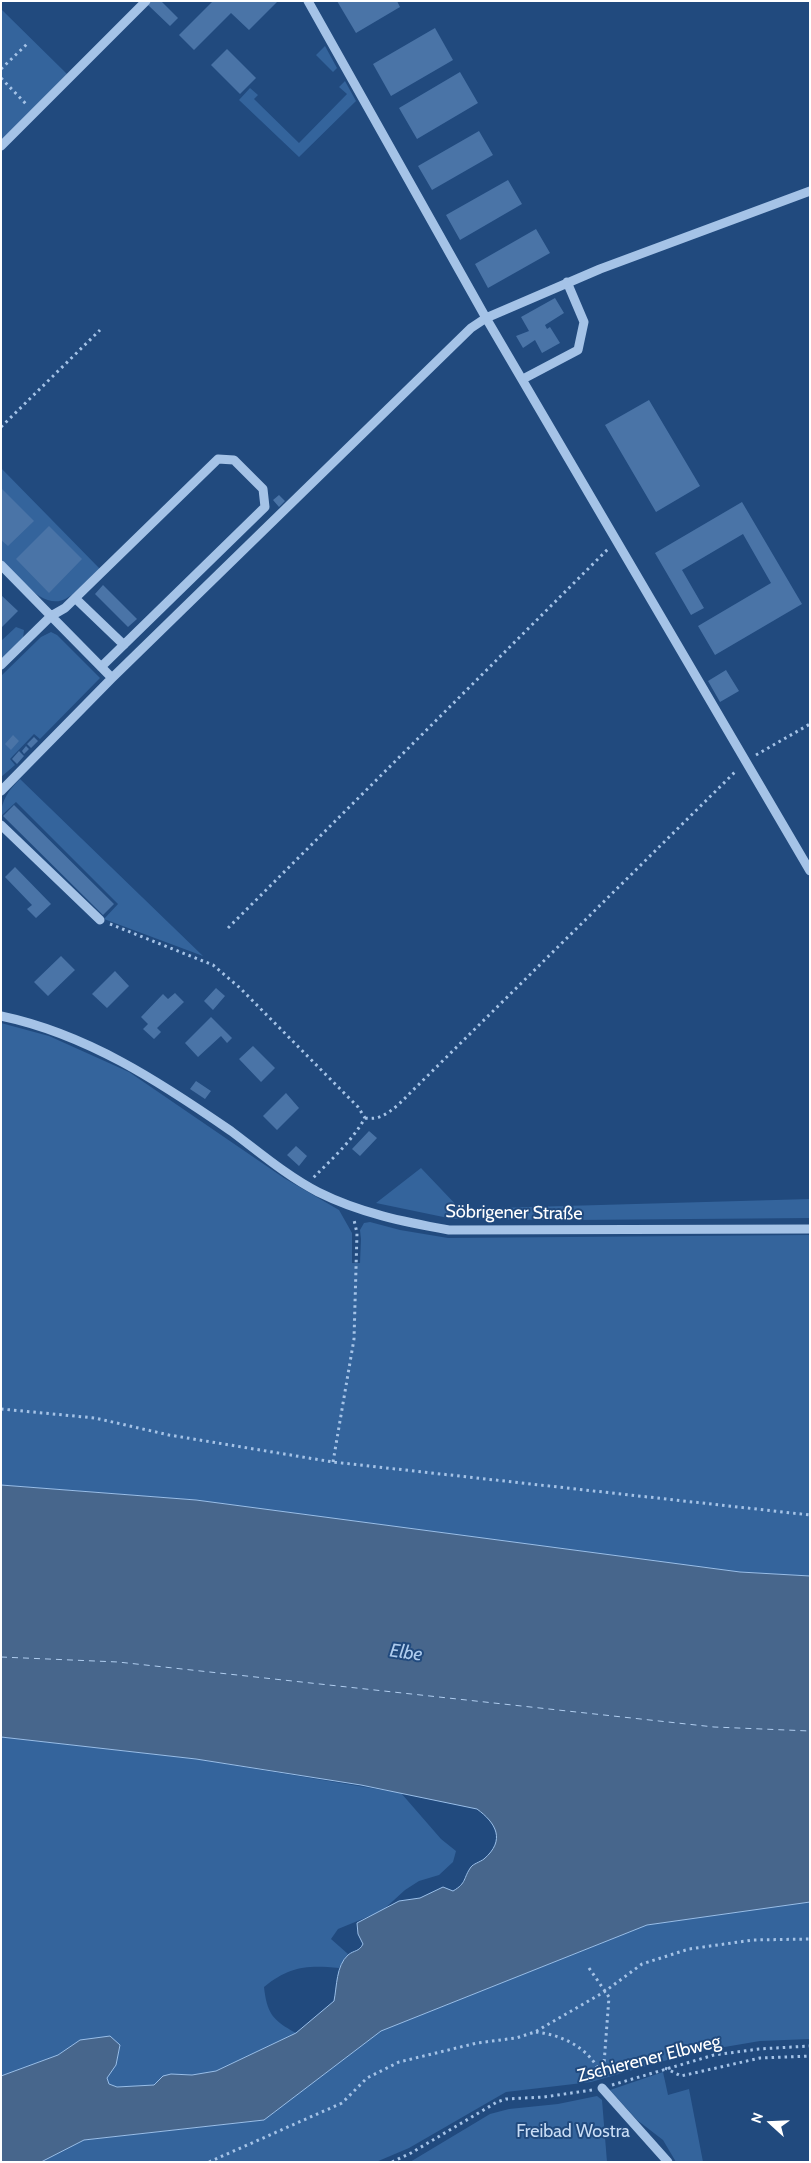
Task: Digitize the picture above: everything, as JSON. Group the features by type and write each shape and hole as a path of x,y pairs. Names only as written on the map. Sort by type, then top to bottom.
{"street":[{"path":"1,146 146,1"},
{"path":"308,1 486,318 810,871"},
{"path":"1,791 112,678 471,328 486,318 567,282 810,191"},
{"path":"523,379 578,350 584,322 567,282"},
{"path":"1,665 51,616 65,608 218,459 234,460 263,489 265,507 101,667"},
{"path":"1,565 112,678"},
{"path":"75,598 124,645"},
{"path":"1,826 100,920"},
{"name":"Söbrigener Straße","path":"1,1016 51,1029 104,1052 132,1067 229,1130 305,1185 350,1207 401,1222 449,1230 810,1229"},
{"path":"602,2088 668,2162"}],"path":[{"path":"1,69 27,44"},
{"path":"1,78 35,113"},
{"path":"1,427 100,330"},
{"path":"228,928 617,540"},
{"path":"365,1118 374,1119 382,1117 398,1105 747,761 810,724"},
{"path":"100,920 213,965 240,988 358,1107 365,1118"},
{"path":"318,1182 310,1178 333,1158 365,1118"},
{"path":"332,1462 354,1339 357,1233 350,1207"},
{"path":"1,1410 95,1418 169,1435 332,1462 810,1516"},
{"path":"209,2162 342,2104 367,2078 399,2062 477,2043 516,2038 535,2032 604,1992 642,1964 689,1949 753,1940 810,1939"},
{"path":"535,2032 566,2038 599,2069 603,2080 609,1997 588,1968"},
{"name":"Zschierener Elbweg","path":"392,2162 506,2099 544,2097 602,2088 714,2055 759,2049 810,2046"},
{"path":"665,2068 681,2076 760,2058 810,2056"}],"green space":[{"path":"1,9 67,74 1,140"},
{"path":"325,46 337,68 333,72 316,55"},
{"path":"345,81 356,101 299,157 239,100 250,88 258,95 254,99 299,143 347,94 339,87"},
{"path":"1,468 100,569 67,598 58,601 40,596 22,582 1,559"},
{"path":"16,627 24,630 23,638 1,659 1,641"},
{"path":"51,632 57,635 100,678 40,739 34,734 10,759 15,765 1,777 1,676 41,637"},
{"path":"20,779 203,956 104,919 118,904 16,802 1,816 2,805 6,796"},
{"path":"1,1023 49,1036 129,1072 284,1178 339,1210 352,1233 352,1263 360,1263 360,1230 364,1223 370,1222 400,1230 448,1238 810,1235 810,1576 740,1572 196,1500 1,1485"},
{"path":"421,1168 460,1209 810,1199 810,1218 453,1219 376,1203"},
{"path":"1,1737 196,1759 401,1793 441,1839 456,1851 453,1862 439,1875 419,1881 405,1890 382,1911 338,1929 331,1939 348,1954 339,1968 299,1968 282,1975 264,1987 269,2010 272,2015 281,2024 296,2033 216,2071 192,2075 180,2074 154,2085 117,2087 109,2084 107,2078 116,2065 120,2045 80,2040 58,2055 1,2076"},
{"path":"810,1902 810,2039 760,2041 695,2052 591,2082 506,2092 409,2148 376,2162 41,2162 84,2140 264,2120 381,2031 647,1925"},
{"path":"663,2072 668,2095 689,2089 703,2162 676,2162 663,2140 637,2120 610,2090"},
{"name":"Freibad Wostra","path":"597,2096 602,2100 607,2162 410,2162 490,2114 509,2109 558,2104"}],"water":[{"name":"Elbe","path":"1,1485 196,1500 740,1572 810,1576 810,1902 647,1925 381,2031 264,2120 84,2140 41,2162 1,2162 1,2076 58,2055 80,2040 110,2036 120,2045 116,2065 107,2078 109,2084 117,2087 154,2085 163,2076 171,2074 192,2075 216,2071 296,2033 334,2001 341,1965 348,1955 358,1950 363,1944 358,1934 357,1923 399,1901 420,1898 443,1887 453,1891 463,1883 472,1866 491,1852 495,1845 496,1832 489,1820 477,1809 361,1785 196,1759 1,1737"}],"building":[{"path":"151,1 161,1 178,18 170,26 148,5"},
{"path":"213,1 278,1 249,30 231,13 194,50 179,35"},
{"path":"337,1 397,1 400,7 356,33"},
{"path":"435,28 453,60 391,96 373,64"},
{"path":"227,49 256,78 240,94 211,65"},
{"path":"460,72 478,103 417,139 399,108"},
{"path":"479,131 493,155 432,190 418,166"},
{"path":"508,180 522,204 460,240 446,215"},
{"path":"536,229 550,253 488,288 475,264"},
{"path":"555,298 564,313 545,325 547,329 550,327 560,343 542,353 535,340 523,348 516,336 529,331 521,317"},
{"path":"649,400 700,486 656,512 605,425"},
{"path":"1,488 34,521 8,546 1,540"},
{"path":"279,495 285,501 279,507 273,500"},
{"path":"742,502 802,604 715,655 698,626 771,583 743,534 682,570 704,608 691,615 655,553"},
{"path":"49,526 82,559 49,593 16,559"},
{"path":"103,585 137,619 128,627 95,594"},
{"path":"1,595 18,611 1,628"},
{"path":"726,670 739,691 720,702 708,681"},
{"path":"13,735 19,741 11,750 5,744"},
{"path":"34,737 38,741 31,748 27,744"},
{"path":"26,746 29,749 24,754 22,751"},
{"path":"19,751 24,756 17,764 12,759"},
{"path":"14,805 114,904 103,915 3,816"},
{"path":"15,867 51,904 36,918 27,909 32,905 5,877"},
{"path":"61,956 75,970 48,996 34,982"},
{"path":"115,971 129,986 107,1008 92,994"},
{"path":"216,988 225,996 213,1010 204,1001"},
{"path":"175,993 184,1002 157,1028 161,1032 154,1039 143,1029 148,1024 141,1017 163,994 168,999"},
{"path":"211,1017 232,1038 227,1043 221,1036 198,1057 185,1043"},
{"path":"253,1046 275,1068 261,1082 239,1059"},
{"path":"196,1081 211,1091 205,1099 190,1089"},
{"path":"286,1093 299,1108 277,1130 263,1116"},
{"path":"369,1131 377,1138 360,1156 352,1149"},
{"path":"296,1146 307,1156 299,1166 287,1155"}],"ferry route":[{"path":"1,1657 118,1662 714,1727 810,1731"}]}
